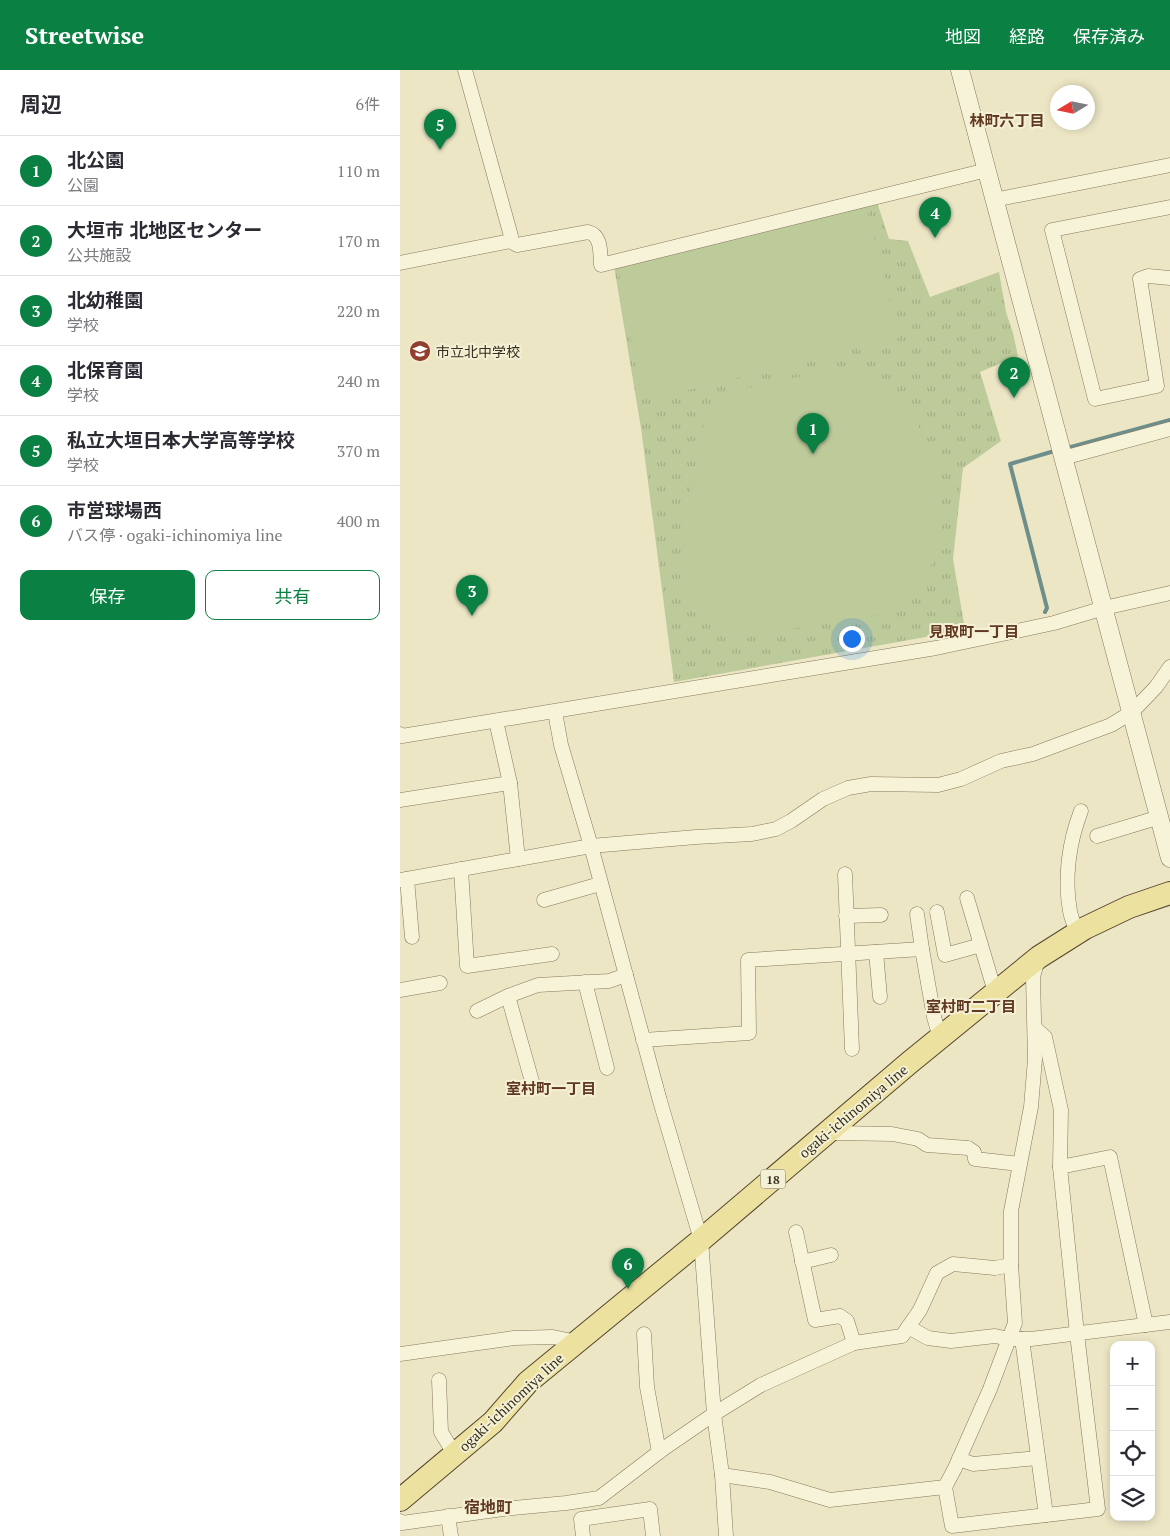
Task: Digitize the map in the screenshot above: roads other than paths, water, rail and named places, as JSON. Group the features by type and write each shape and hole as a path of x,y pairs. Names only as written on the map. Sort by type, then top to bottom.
{"main road":[{"name":"ogaki-ichinomiya line","path":"400,1500 493,1422 528,1382 1038,957 1077,933 1129,907 1170,893"}],"street":[{"path":"465,70 511,236 510,241"},
{"path":"960,70 1132,712 1164,820 1170,858"},
{"path":"994,200 1170,165"},
{"path":"400,263 510,241 517,245 588,232 594,233 597,237 601,265 987,170"},
{"path":"1170,206 1052,230 1095,399 1157,386 1140,279 1148,276 1170,278"},
{"path":"1063,458 1170,429"},
{"path":"400,734 402,736 555,712 936,648 1054,623 1104,608 1170,592"},
{"path":"412,937 403,880 591,846 752,834 776,829 823,799 848,788 871,784 938,785 961,779 1001,761 1032,754 1110,724 1132,712 1156,687 1170,667"},
{"path":"555,712 561,745 591,846 643,1040 700,1240 726,1536"},
{"path":"496,721 510,784 518,859"},
{"path":"400,800 510,784"},
{"path":"1077,933 1070,911 1067,872 1073,832 1081,811"},
{"path":"1097,836 1164,820"},
{"path":"461,869 467,966 552,954"},
{"path":"845,874 852,1049"},
{"path":"544,900 600,884"},
{"path":"967,898 995,992"},
{"path":"938,912 945,956 981,945"},
{"path":"917,914 934,1017 940,1038"},
{"path":"846,916 881,915"},
{"path":"643,1040 749,1033 748,960 922,949"},
{"path":"876,952 880,997"},
{"path":"1038,957 1033,977 1035,1028 1031,1107 1011,1211 1011,1265 1015,1339 1038,1458 1046,1516"},
{"path":"477,1011 508,996 538,985 609,981 626,975"},
{"path":"585,982 607,1068"},
{"path":"400,990 440,983"},
{"path":"508,996 533,1085"},
{"path":"1015,1339 990,1389 959,1459 944,1486 952,1526 1098,1509 1060,1168 1061,1110 1045,1037 1035,1028"},
{"path":"836,1133 892,1134 918,1139 927,1145 968,1148 974,1152 975,1159 1019,1164"},
{"path":"1060,1168 1110,1158 1146,1325"},
{"path":"796,1232 815,1320 840,1316 847,1321 854,1343"},
{"path":"802,1262 832,1255"},
{"path":"400,1522 402,1524 448,1516 599,1498 714,1414 761,1385 854,1343 902,1336 920,1310 937,1273 953,1264 995,1268 1011,1265"},
{"path":"908,1327 928,1338 951,1341 994,1336 1015,1339 1077,1334 1170,1322"},
{"path":"644,1334 647,1387 660,1452"},
{"path":"400,1354 514,1338 553,1337 577,1342"},
{"path":"439,1380 441,1432 454,1455"},
{"path":"959,1459 972,1464 1038,1458"},
{"path":"722,1475 770,1482 830,1500 944,1486"},
{"path":"583,1536 581,1519 650,1509 653,1536"},
{"path":"448,1516 451,1536"}],"waterway":[{"path":"1071,447 1170,420"},
{"path":"1045,612 1047,608 1010,464 1051,452"}],"place":[{"name":"私立大垣日本大学高等学校","path":"440,150"},
{"name":"北保育園","path":"935,238"},
{"name":"市立北中学校","path":"420,351"},
{"name":"大垣市 北地区センター","path":"1014,398"},
{"name":"北公園","path":"813,454"},
{"name":"北幼稚園","path":"472,616"},
{"name":"市営球場西","path":"628,1289"}],"district":[{"name":"林町六丁目","path":"1007,120"},
{"name":"見取町一丁目","path":"974,631"},
{"name":"室村町二丁目","path":"971,1006"},
{"name":"室村町一丁目","path":"551,1088"},
{"name":"宿地町","path":"488,1507"}]}
